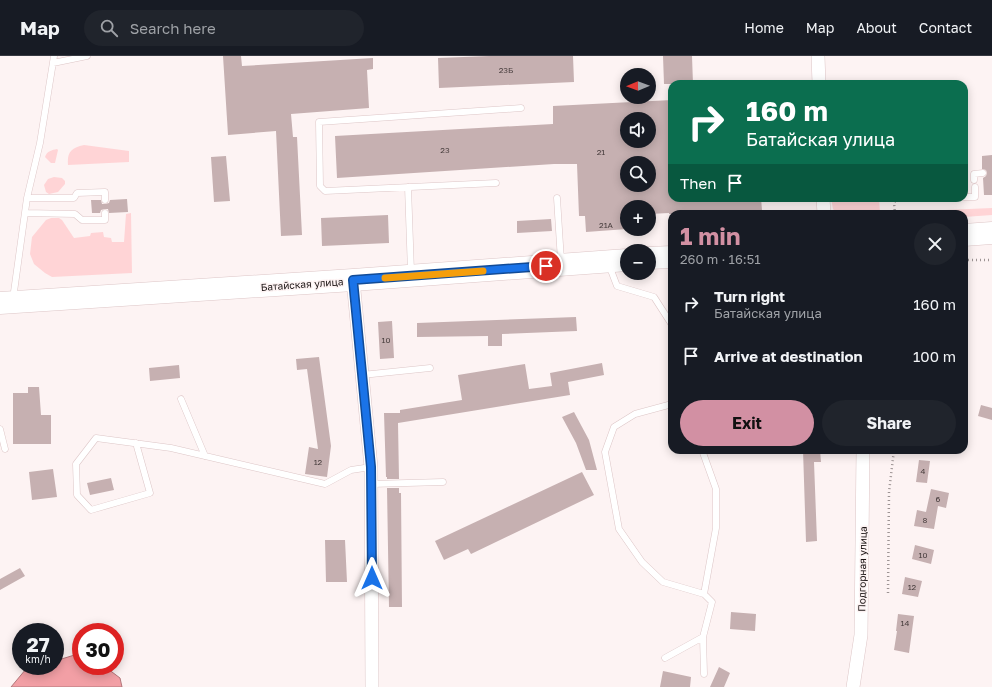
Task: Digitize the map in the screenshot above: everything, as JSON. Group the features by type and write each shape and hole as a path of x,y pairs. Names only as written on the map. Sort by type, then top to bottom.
{"highway":[{"path":"968,235 992,233"},
{"path":"656,257 668,256"},
{"name":"Батайская улица","path":"6,303 411,276 618,260"}],"street":[{"path":"818,56 819,80"},
{"path":"353,280 371,467 372,687"},
{"name":"Подгорная улица","path":"852,687 861,635 863,454"}],"lane":[{"path":"6,303 27,198 40,143 53,59 87,56"},
{"path":"496,183 325,191 320,186 319,122 521,108"},
{"path":"974,180 974,174 983,173"},
{"path":"408,187 411,276"},
{"path":"968,197 975,197 975,187"},
{"path":"27,198 74,198 78,193 105,192 105,200"},
{"path":"557,198 561,265"},
{"path":"25,213 75,214 82,220 105,220 105,213"},
{"path":"618,260 617,286 654,297 668,320"},
{"path":"362,375 430,368"},
{"path":"181,399 205,456"},
{"path":"668,405 635,414 614,427 605,452 620,529 642,562 663,582 704,594 712,602 704,637 704,674"},
{"path":"0,429 5,449"},
{"path":"136,443 150,493 91,510 77,495 76,464 96,438 136,443 171,448 325,484 351,470 371,467"},
{"path":"703,454 716,489 716,528 704,594"},
{"path":"371,484 443,482"},
{"path":"665,658 704,637"}],"path":[{"path":"968,260 992,260"},
{"path":"888,593 889,492 894,454"}],"shaded area":[{"path":"84,145 129,151 129,162 68,165 68,157 71,151"},
{"path":"57,149 55,163 51,163 45,157 48,152"},
{"path":"54,177 62,178 65,181 65,184 58,192 49,194 46,192 44,185 48,179"},
{"path":"832,202 879,202 880,210 834,210"},
{"path":"992,208 992,215 968,217 968,210 946,210"},
{"path":"131,213 132,273 52,277 34,264 30,254 32,237 46,220 51,218 59,218 74,238 90,236 91,233 103,232 104,237 111,238 112,242 124,242 126,214"},
{"path":"72,656 72,675 116,675 120,678 122,687 11,687 21,675 64,675 64,658"}],"building":[{"path":"223,56 241,56 242,66 373,58 373,69 367,70 369,108 291,114 293,137 297,137 302,235 281,236 276,131 228,135"},
{"path":"489,56 573,56 574,82 439,88 438,58"},
{"path":"663,56 692,56 693,80 668,80 668,84 664,84"},
{"path":"668,100 668,202 761,202 762,210 668,210 668,213 656,214 656,200 620,200 620,230 586,232 585,216 579,216 577,164 554,164 337,178 335,136 553,124 553,106 620,103 620,104 656,104 656,101"},
{"path":"992,155 992,195 984,195 983,178 987,173 986,170 982,169 982,156"},
{"path":"226,156 230,201 214,202 211,157"},
{"path":"127,199 128,212 109,213 108,209 105,209 101,210 100,213 92,213 91,200 101,200 102,204 105,204 109,203 110,200"},
{"path":"388,215 389,243 322,246 321,218"},
{"path":"551,219 552,231 517,233 517,221"},
{"path":"576,317 577,331 502,334 502,346 488,346 488,336 417,337 417,323"},
{"path":"392,321 394,358 380,359 378,322"},
{"path":"319,357 331,446 327,477 305,474 309,447 318,449 307,369 297,370 296,359"},
{"path":"602,363 604,375 568,382 570,395 398,423 399,479 387,479 384,413 400,413 400,410 462,400 458,375 525,364 529,389 552,386 550,373"},
{"path":"179,365 180,378 150,381 149,368"},
{"path":"28,387 39,387 41,415 51,415 51,444 13,444 13,393 28,393"},
{"path":"981,405 992,408 992,420 978,416"},
{"path":"574,412 589,440 597,470 586,470 576,443 562,417"},
{"path":"803,454 820,454 821,462 814,462 817,541 806,542"},
{"path":"919,460 930,461 927,483 916,482"},
{"path":"53,469 57,497 32,500 29,472"},
{"path":"582,472 594,495 471,554 468,549 444,560 435,541"},
{"path":"111,478 114,490 90,495 87,483"},
{"path":"387,488 399,488 399,493 401,493 402,607 389,607"},
{"path":"931,489 949,493 946,508 938,506 934,529 914,526 917,510 926,512"},
{"path":"325,540 345,540 347,582 326,582"},
{"path":"915,545 934,550 931,564 912,559"},
{"path":"20,568 25,576 0,590 0,579"},
{"path":"905,577 922,581 918,597 902,594"},
{"path":"731,612 756,614 755,631 730,629"},
{"path":"898,614 914,616 909,653 894,650"},
{"path":"719,667 730,673 724,687 710,687"},
{"path":"663,671 691,677 690,687 660,687"}],"slow traffic":[{"path":"385,278 483,271"}],"route":[{"path":"372,578 371,467 353,280 546,266"}]}
